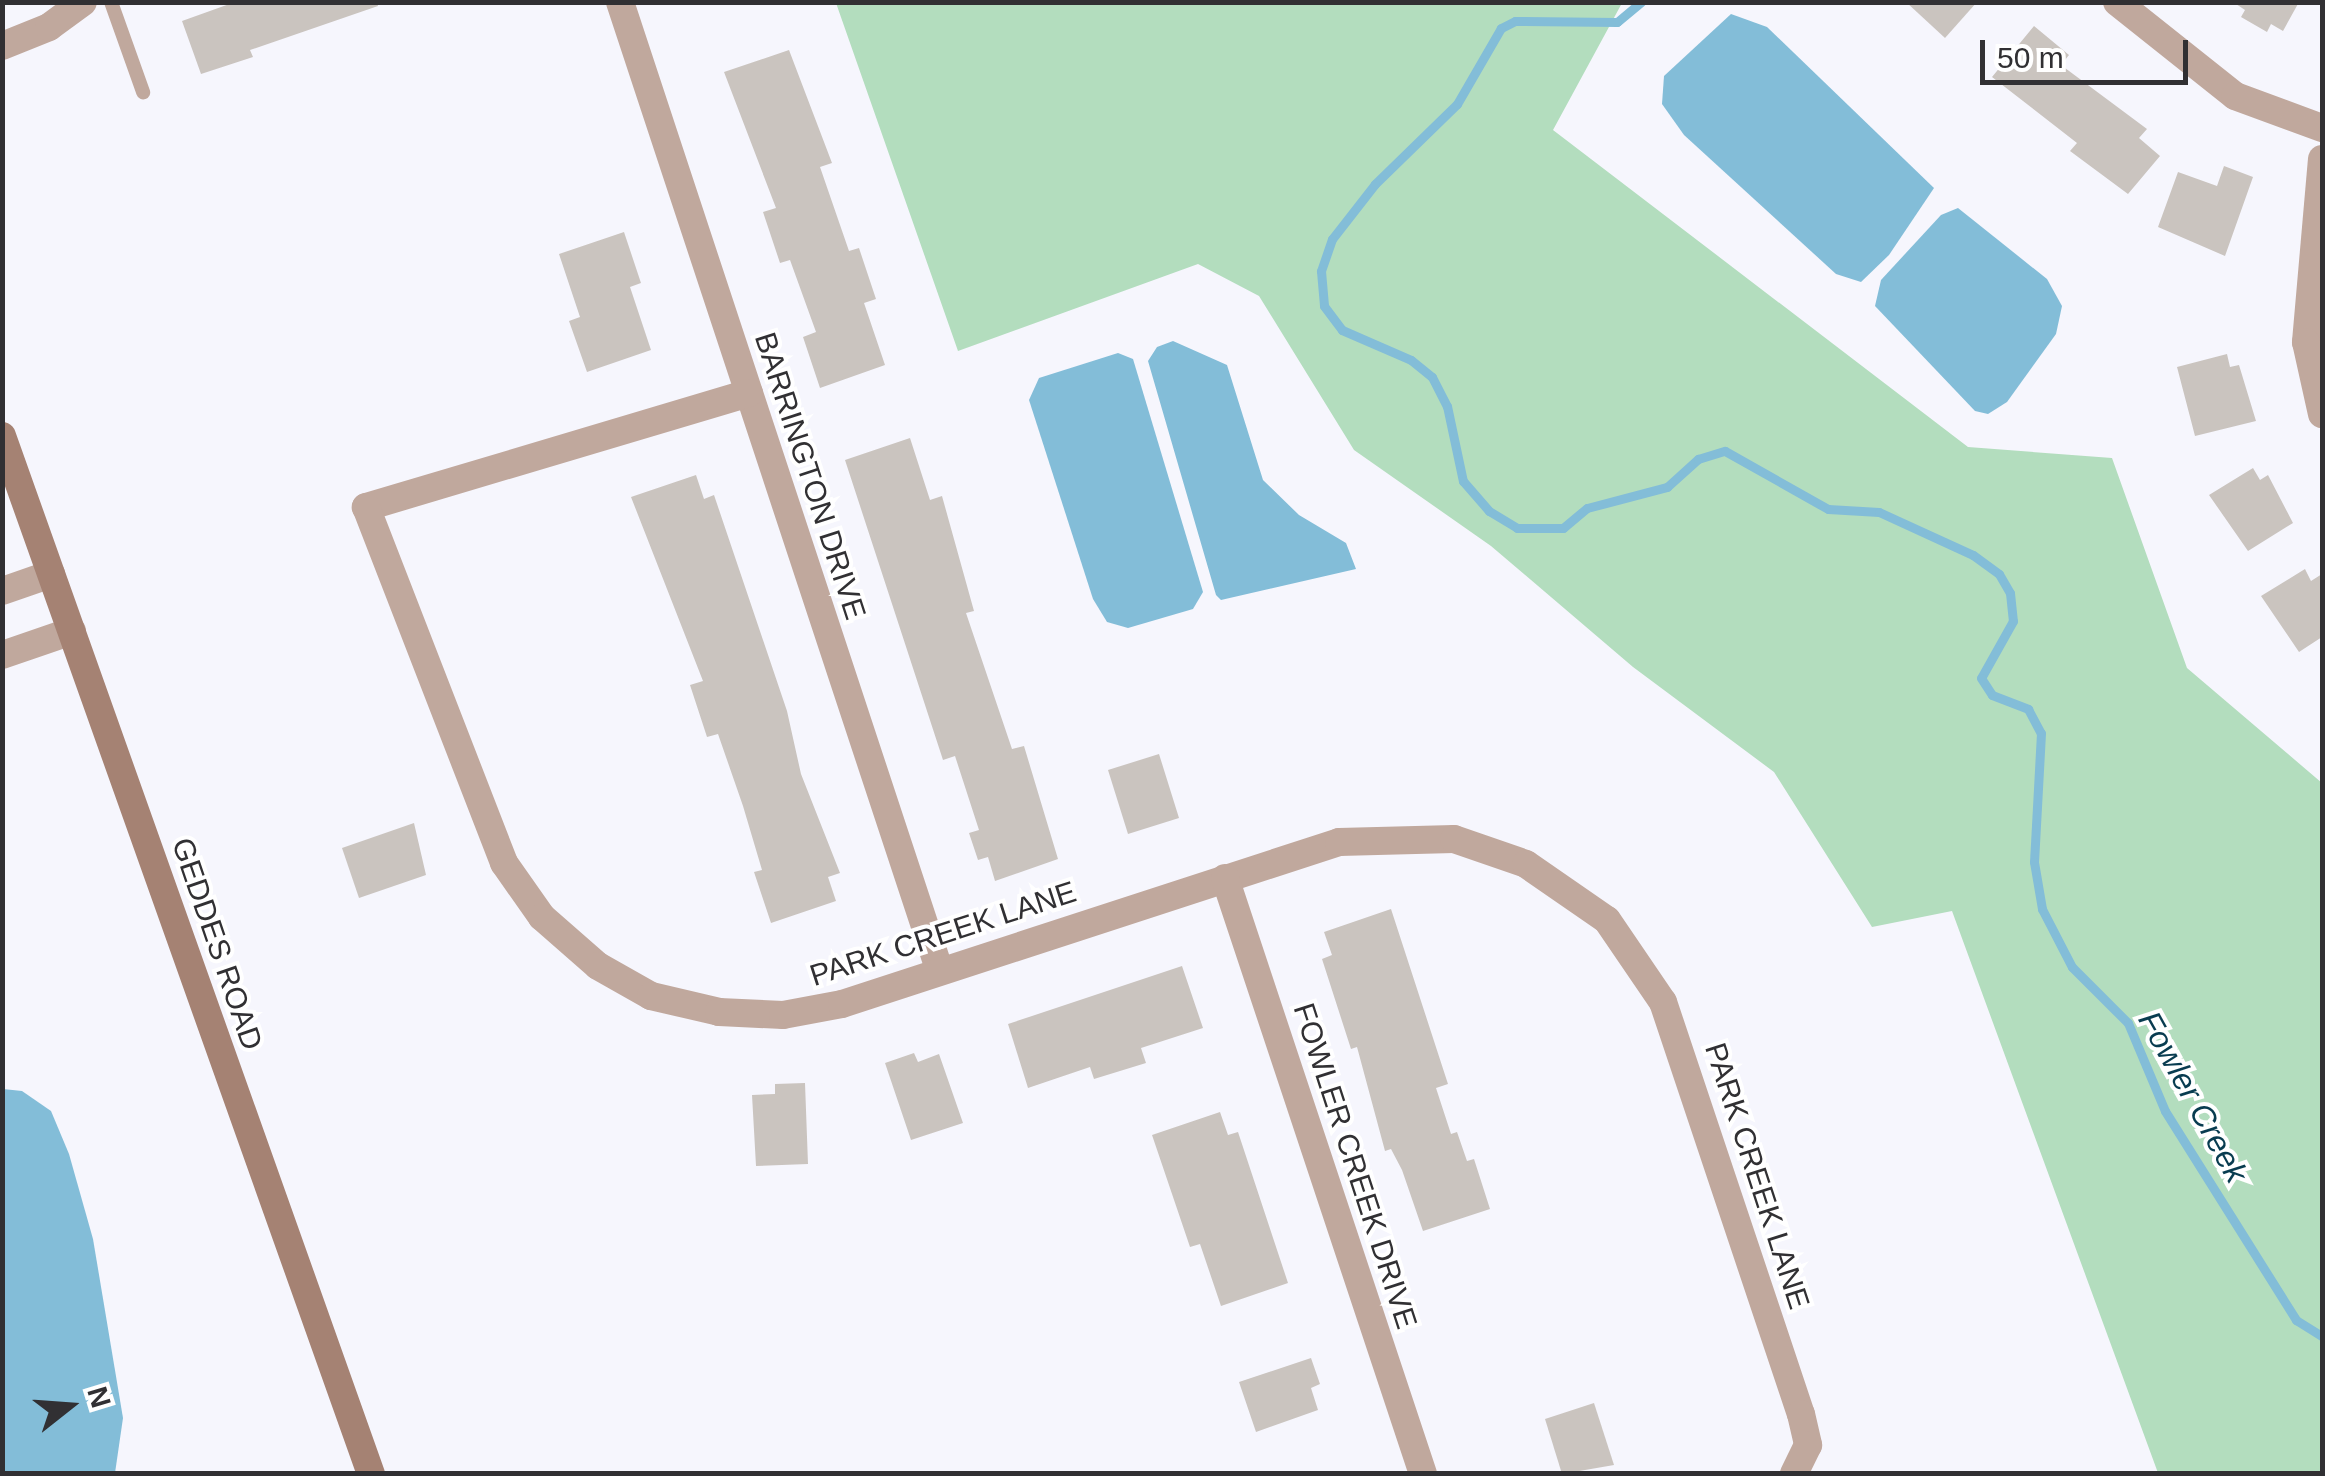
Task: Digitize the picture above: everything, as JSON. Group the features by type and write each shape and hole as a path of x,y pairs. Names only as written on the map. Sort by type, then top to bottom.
{"main road":[{"name":"GEDDES ROAD","path":"2,436 370,1474"}],"street":[{"path":"2,46 49,27 83,2"},
{"name":"BARRINGTON DRIVE","path":"620,2 939,969"},
{"path":"2117,2 2235,96 2322,128"},
{"path":"2322,160 2306,342 2322,414"},
{"name":"PARK CREEK LANE","path":"749,393 366,507 504,862 566,942 651,996 751,1016 842,1004 939,969 1339,842 1454,839 1558,881 1607,920 1648,975 1683,1054 1801,1414 1808,1445 1794,1474"},
{"path":"2,591 52,574"},
{"path":"2,655 72,631"},
{"name":"FOWLER CREEK DRIVE","path":"1226,878 1423,1474"}],"lane":[{"path":"111,2 143,92"}],"green space":[{"path":"836,3 1622,3 1553,130 1968,447 2112,458 2187,668 2322,783 2322,1473 2158,1473 1952,911 1872,927 1774,772 1633,667 1491,546 1354,450 1259,296 1198,264 958,351"}],"water":[{"path":"1731,14 1767,27 1934,188 1889,255 1861,282 1836,274 1684,135 1662,104 1664,76"},
{"path":"1958,208 2047,279 2062,306 2056,334 2007,402 1988,414 1975,411 1875,306 1881,280 1941,215"},
{"path":"1173,341 1227,365 1263,480 1299,515 1346,543 1356,569 1221,600 1216,595 1148,361 1157,347"},
{"path":"1118,353 1133,359 1203,592 1193,609 1128,628 1107,622 1093,599 1029,400 1039,378"},
{"path":"3,1089 22,1091 51,1111 69,1154 93,1239 123,1418 115,1473 3,1473"}],"building":[{"path":"235,2 377,2 378,6 250,50 253,57 201,74 182,21"},
{"path":"1906,2 1977,2 1945,38"},
{"path":"2233,2 2299,2 2283,31 2271,24 2267,32 2241,17 2245,10"},
{"path":"2034,26 2069,55 2061,65 2147,129 2139,138 2160,156 2128,194 2070,151 2077,143 1992,77"},
{"path":"789,50 832,163 820,167 849,251 859,248 876,299 864,303 885,365 820,388 803,337 816,332 790,260 780,263 763,212 776,208 724,72"},
{"path":"2224,166 2253,177 2225,256 2158,227 2178,172 2217,186"},
{"path":"624,232 641,283 630,287 651,350 587,372 569,321 580,317 559,254"},
{"path":"2227,354 2230,367 2239,365 2256,421 2195,436 2177,367"},
{"path":"910,438 930,500 942,496 974,611 966,613 1012,749 1024,746 1058,859 995,881 988,857 978,860 969,833 979,830 955,756 943,760 845,460"},
{"path":"2253,468 2260,480 2268,475 2293,523 2248,551 2209,495"},
{"path":"696,475 704,499 714,495 787,711 801,774 840,873 828,877 836,901 771,923 754,872 762,870 743,806 718,734 707,737 690,685 703,681 631,497"},
{"path":"2305,569 2311,581 2322,574 2322,637 2299,652 2261,596"},
{"path":"1159,754 1179,818 1128,834 1108,770"},
{"path":"414,823 426,875 359,898 342,848"},
{"path":"1391,909 1448,1084 1436,1088 1451,1134 1457,1132 1467,1161 1474,1159 1490,1209 1423,1231 1402,1170 1391,1149 1385,1151 1357,1047 1351,1049 1322,959 1332,955 1324,932"},
{"path":"1182,966 1203,1028 1141,1048 1146,1063 1094,1079 1090,1067 1028,1088 1008,1024"},
{"path":"914,1053 918,1062 939,1054 963,1123 911,1140 885,1063"},
{"path":"805,1083 808,1164 756,1166 752,1095 775,1094 775,1084"},
{"path":"1220,1112 1228,1135 1238,1132 1288,1283 1221,1306 1200,1244 1190,1247 1152,1135"},
{"path":"1311,1358 1320,1384 1311,1388 1318,1410 1256,1432 1239,1382"},
{"path":"1594,1403 1614,1465 1562,1474 1545,1419"}],"waterway":[{"name":"Fowler Creek","path":"1641,2 1617,22 1515,21 1501,28 1457,104 1375,184 1332,239 1321,271 1324,306 1342,330 1411,360 1432,377 1447,406 1463,481 1489,511 1517,528 1563,528 1587,508 1667,487 1698,459 1725,451 1828,509 1879,512 1973,555 1999,574 2010,593 2013,621 1981,678 1992,695 2028,709 2041,733 2034,862 2042,909 2072,967 2128,1023 2165,1111 2296,1320 2322,1336"}]}
